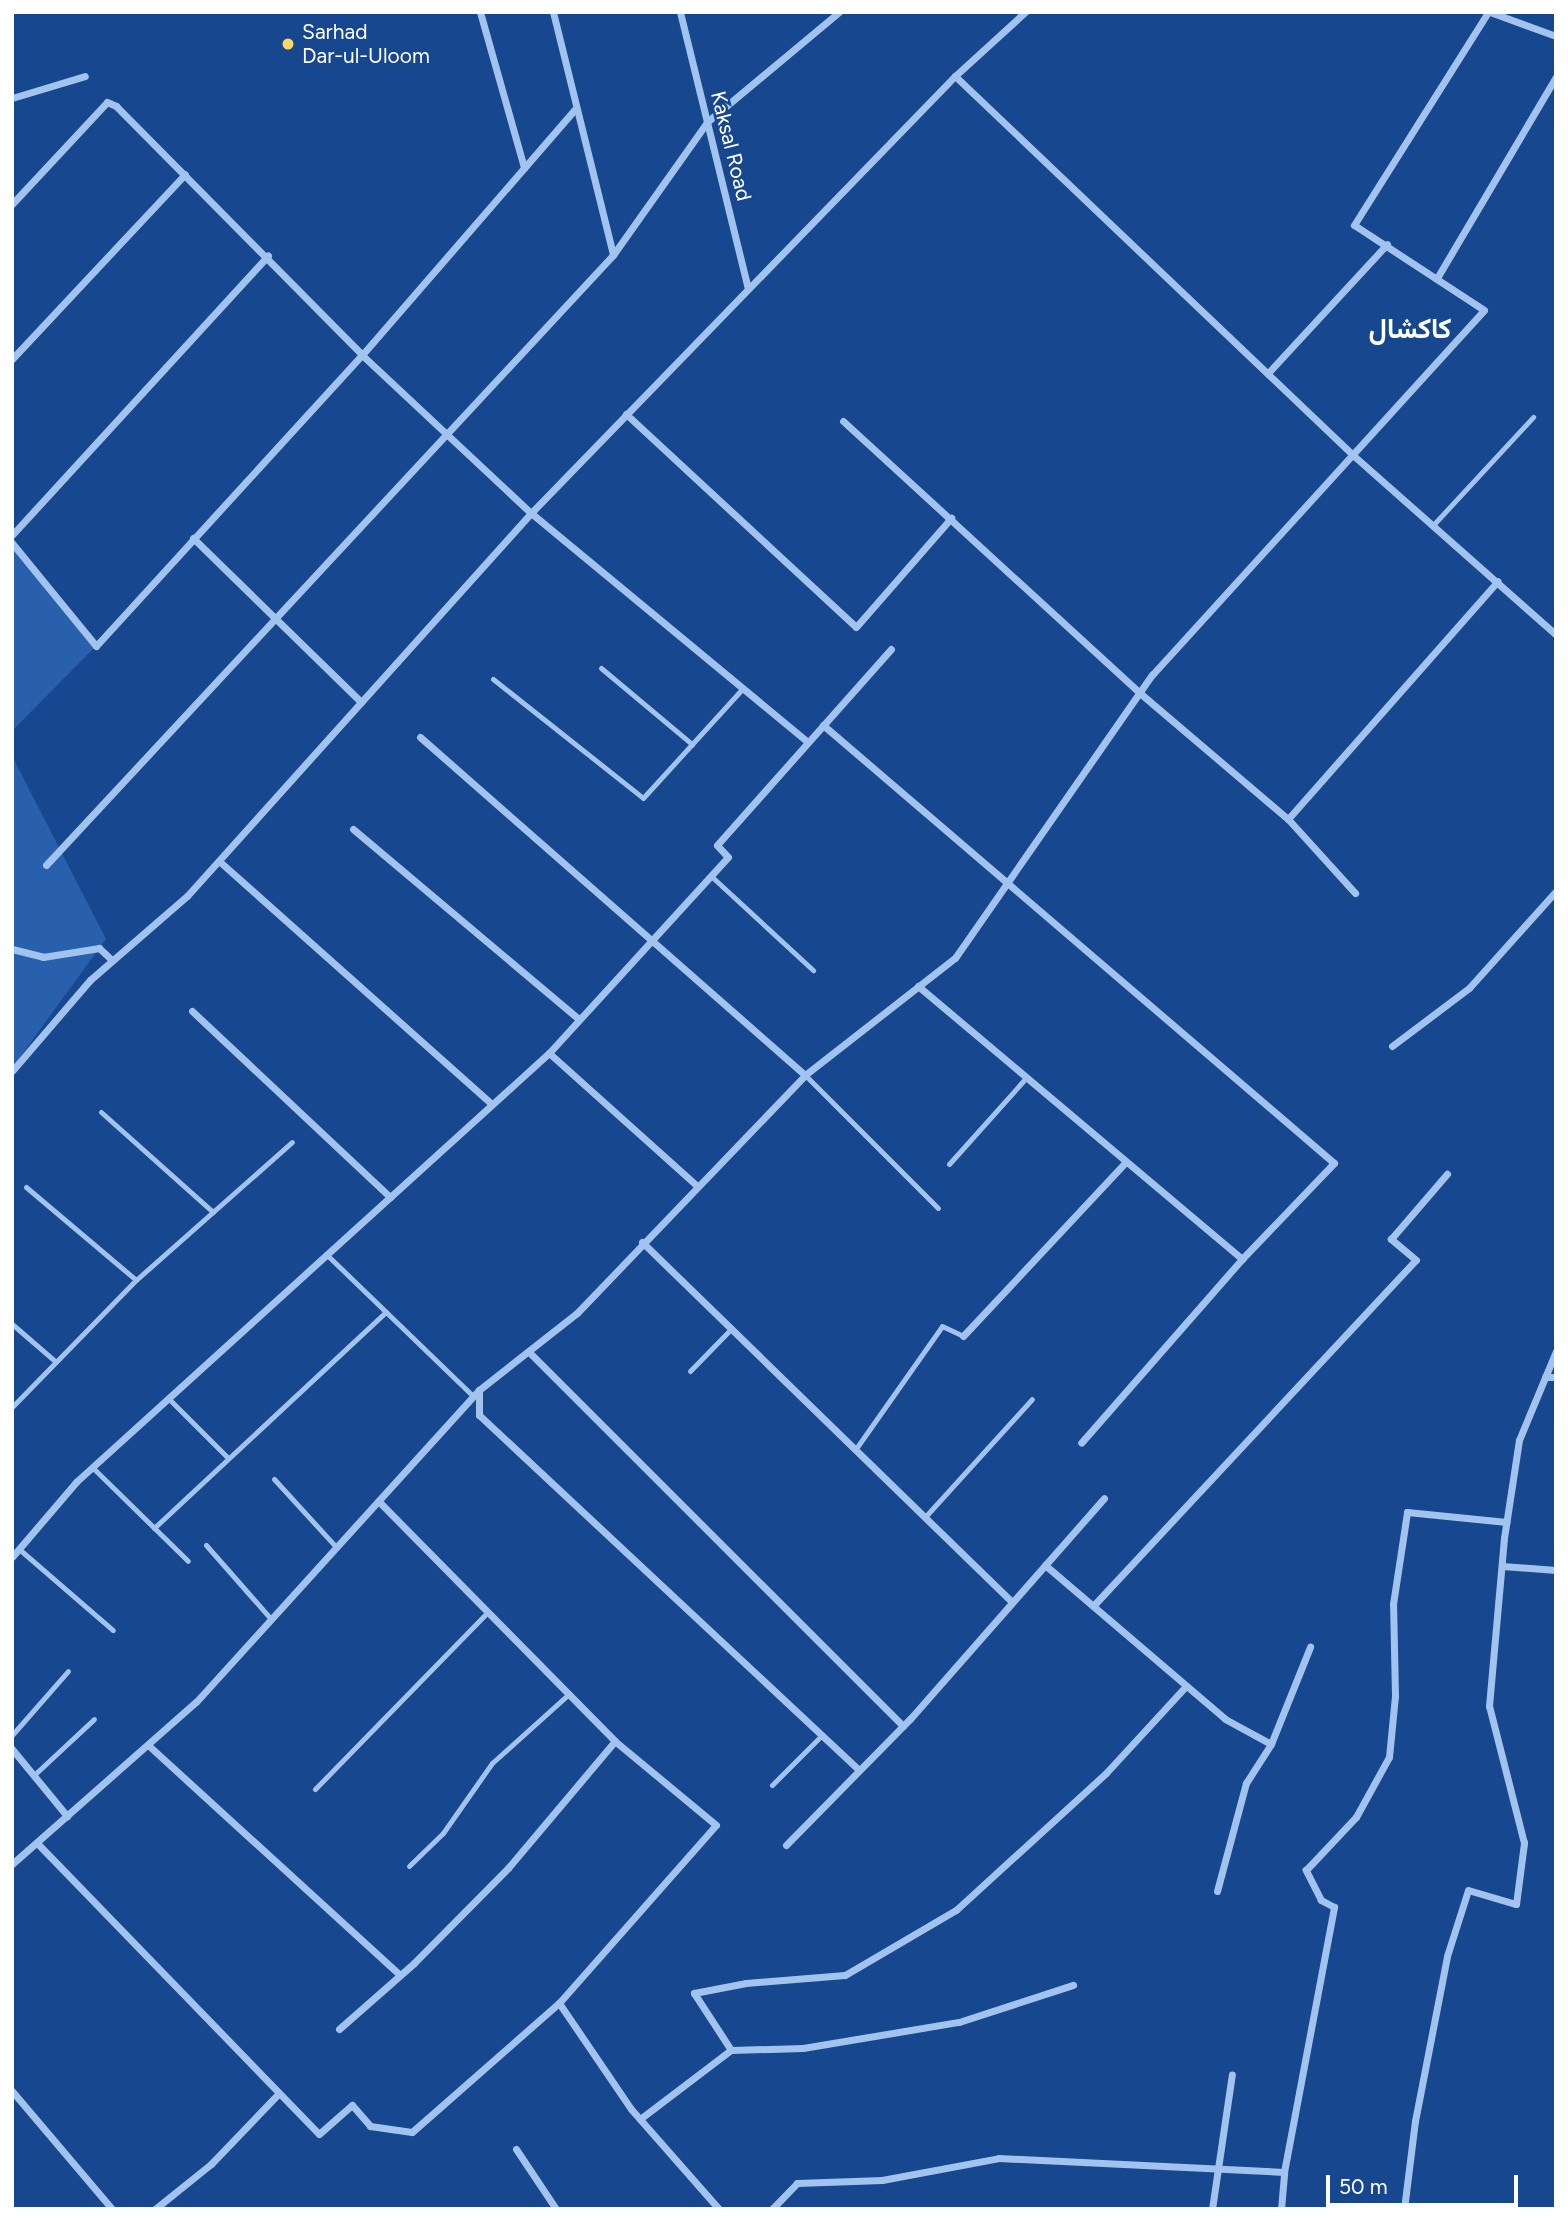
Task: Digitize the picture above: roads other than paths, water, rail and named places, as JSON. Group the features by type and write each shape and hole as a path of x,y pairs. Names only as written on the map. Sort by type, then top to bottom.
{"street":[{"path":"480,12 524,168"},
{"path":"553,12 613,255"},
{"name":"Kaksal Road","path":"680,12 748,288"},
{"path":"47,865 275,619 450,436 613,255 707,122 839,12"},
{"path":"12,1071 112,960 187,896 531,513 956,76 1024,12"},
{"path":"12,1864 196,1702 476,1393 577,1313 696,1185 805,1074 955,958 1152,675 1484,310 1387,244 1354,225 1489,12 1556,36"},
{"path":"12,98 85,76"},
{"path":"956,76 1354,456 1434,524 1556,635"},
{"path":"1437,278 1556,77"},
{"path":"12,204 107,102 268,256 362,355 531,513 808,742"},
{"path":"12,543 96,646 362,355 575,109"},
{"path":"12,359 185,174"},
{"path":"1269,372 1387,244"},
{"path":"12,535 268,256"},
{"path":"626,414 856,627 951,518"},
{"path":"843,421 1141,694 1288,819 1355,893"},
{"path":"193,538 361,702"},
{"path":"1288,819 1498,581"},
{"path":"12,1557 92,1467 549,1052 728,857 717,845 891,649"},
{"path":"823,726 1004,885 1334,1163 1242,1259 1081,1443"},
{"path":"420,737 805,1074"},
{"path":"353,829 579,1019"},
{"path":"219,861 492,1104"},
{"path":"1392,1046 1469,988 1556,891"},
{"path":"12,949 43,957 99,948 112,960"},
{"path":"918,986 1024,1080 1242,1259"},
{"path":"192,1011 390,1197"},
{"path":"549,1052 696,1185"},
{"path":"962,1336 1126,1163"},
{"path":"1093,1606 1416,1260 1391,1239 1447,1174"},
{"path":"642,1242 1012,1602"},
{"path":"1404,2209 1415,2121 1447,1956 1468,1890 1516,1904 1524,1843 1489,1706 1502,1566 1519,1440 1556,1351"},
{"path":"529,1352 903,1726"},
{"path":"1545,1377 1556,1377"},
{"path":"476,1393 480,1415 859,1770"},
{"path":"786,1845 903,1726 1104,1498"},
{"path":"37,1843 319,2134 352,2105 370,2126 412,2132 559,2003 716,1825 615,1741 378,1501"},
{"path":"1281,2209 1284,2172 1334,1907 1321,1900 1306,1870 1356,1817 1389,1756 1395,1696 1393,1604 1408,1512 1507,1522"},
{"path":"1045,1565 1225,1719 1271,1744"},
{"path":"1502,1566 1556,1570"},
{"path":"1217,1891 1246,1783 1271,1744 1310,1647"},
{"path":"731,2050 694,1993 746,1983 845,1975 956,1910 1107,1773 1185,1687"},
{"path":"339,2029 400,1975 508,1868 615,1741"},
{"path":"148,1745 400,1975"},
{"path":"12,1749 67,1816"},
{"path":"640,2119 731,2050 803,2048 959,2022 1073,1985"},
{"path":"559,2003 640,2119 719,2209"},
{"path":"1212,2209 1221,2168 1232,2074"},
{"path":"12,2091 112,2209"},
{"path":"155,2209 211,2164 279,2093"},
{"path":"516,2149 554,2205 543,2209"},
{"path":"772,2209 797,2183 882,2180 999,2158 1284,2172"}],"lane":[{"path":"1434,524 1533,417"},
{"path":"601,668 692,744"},
{"path":"493,679 643,798 743,688"},
{"path":"711,876 813,970"},
{"path":"805,1074 938,1208"},
{"path":"949,1164 1024,1080"},
{"path":"101,1112 213,1212"},
{"path":"12,1407 136,1280 292,1142"},
{"path":"26,1187 136,1280"},
{"path":"326,1254 476,1393"},
{"path":"154,1528 386,1312"},
{"path":"12,1324 56,1362"},
{"path":"855,1450 942,1326 962,1336"},
{"path":"690,1371 731,1329"},
{"path":"168,1398 228,1458"},
{"path":"925,1517 1032,1399"},
{"path":"92,1467 188,1561"},
{"path":"274,1479 337,1547"},
{"path":"206,1545 271,1619"},
{"path":"19,1549 113,1630"},
{"path":"315,1790 488,1612"},
{"path":"12,1735 68,1671"},
{"path":"409,1866 443,1833 492,1763 569,1694"},
{"path":"34,1776 94,1719"},
{"path":"772,1785 822,1735"}],"place":[{"name":"Sarhad Dar-ul-Uloom","path":"288,44"}],"district":[{"name":"کاکشال","path":"1410,328"}]}
